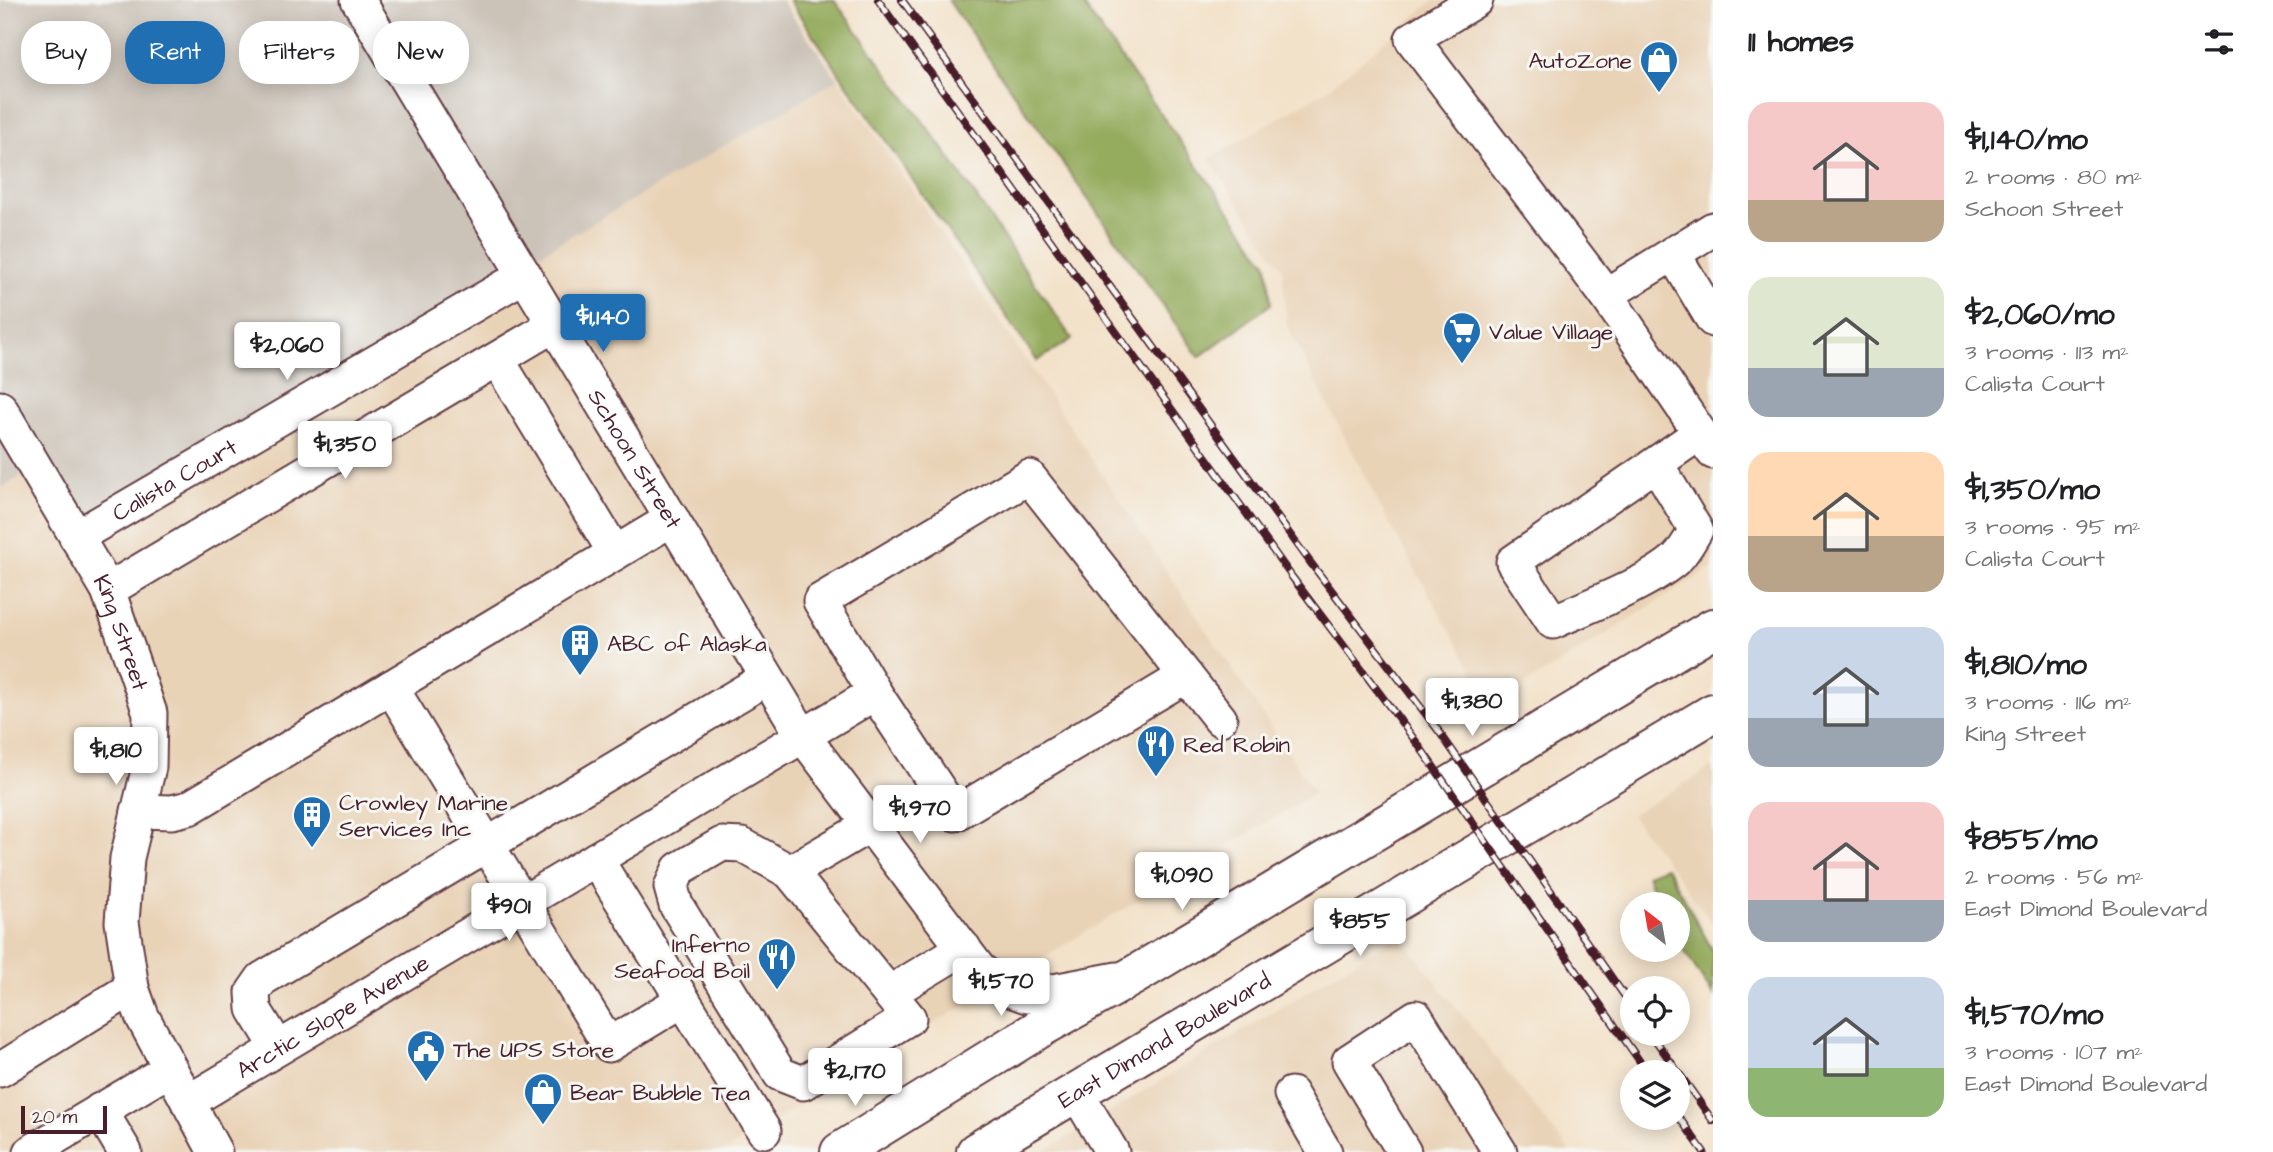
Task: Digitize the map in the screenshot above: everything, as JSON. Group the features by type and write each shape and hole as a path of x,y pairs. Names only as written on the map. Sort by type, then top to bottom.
{"main road":[{"path":"840,1152 1042,1027 1133,976 1713,628"},
{"name":"East Dimond Boulevard","path":"976,1152 1713,713"}],"street":[{"name":"Schoon Street","path":"358,0 803,736 979,969 1002,987 1027,996 1133,976"},
{"path":"1476,0 1412,39 1606,295 1707,443 1657,465 1513,562 1553,622 1638,582 1676,559 1688,545 1696,530 1657,465"},
{"path":"1606,295 1713,229"},
{"path":"1674,253 1713,320"},
{"name":"Calista Court","path":"76,537 524,275"},
{"path":"108,590 554,325"},
{"path":"497,359 615,553"},
{"name":"King Street","path":"0,408 108,590 150,713 149,767 127,858 122,922 132,988 142,1016 215,1152"},
{"path":"1186,677 955,814 875,693 820,601 1029,477 1220,719"},
{"path":"138,811 172,812 189,808 671,519"},
{"path":"278,1048 254,1009 253,992 262,978 768,678"},
{"path":"391,687 609,1045 683,1000"},
{"name":"Arctic Slope Avenue","path":"188,1102 875,693"},
{"path":"790,872 870,825"},
{"path":"722,844 742,845 790,872 909,1018 803,1083 780,1074 676,905 671,887 679,869 722,844"},
{"path":"596,859 764,1131"},
{"path":"889,993 964,948"},
{"path":"0,1070 132,988"},
{"path":"1404,1152 1349,1061 1416,1017 1500,1152"},
{"path":"31,1152 170,1069"},
{"path":"1076,1092 1112,1152"},
{"path":"1290,1094 1325,1152"},
{"path":"100,1110 125,1152"}],"shaded area":[{"path":"0,0 781,0 838,79 82,523 45,463 0,489"},
{"path":"1434,0 1713,0 1713,567 1492,705 1390,525 1287,326 1282,268 1209,159 1328,89"},
{"path":"838,79 1315,793 723,1152 0,1152 0,489 45,462 78,515"},
{"path":"1713,767 1713,924 1690,892 1631,815"},
{"path":"1399,935 1570,1152 1044,1152"}],"green space":[{"path":"789,0 834,0 947,154 1072,339 1037,361"},
{"path":"948,0 1080,0 1267,264 1271,304 1199,357"},
{"path":"1666,867 1680,892 1653,892 1647,874"},
{"path":"1690,910 1713,951 1713,995 1690,960"}],"railway":[{"path":"878,0 1292,577 1417,743 1639,1060"},
{"path":"902,0 1310,562 1438,730 1620,989"},
{"path":"1660,1046 1713,1121"},
{"path":"1688,1130 1704,1152"}],"place":[{"name":"AutoZone","path":"1659,94"},
{"name":"Value Village","path":"1462,365"},
{"name":"ABC of Alaska","path":"580,677"},
{"name":"Red Robin","path":"1156,778"},
{"name":"Crowley Marine Services Inc","path":"312,849"},
{"name":"Inferno Seafood Boil","path":"777,991"},
{"name":"The UPS Store","path":"426,1083"},
{"name":"Bear Bubble Tea","path":"543,1126"}]}
